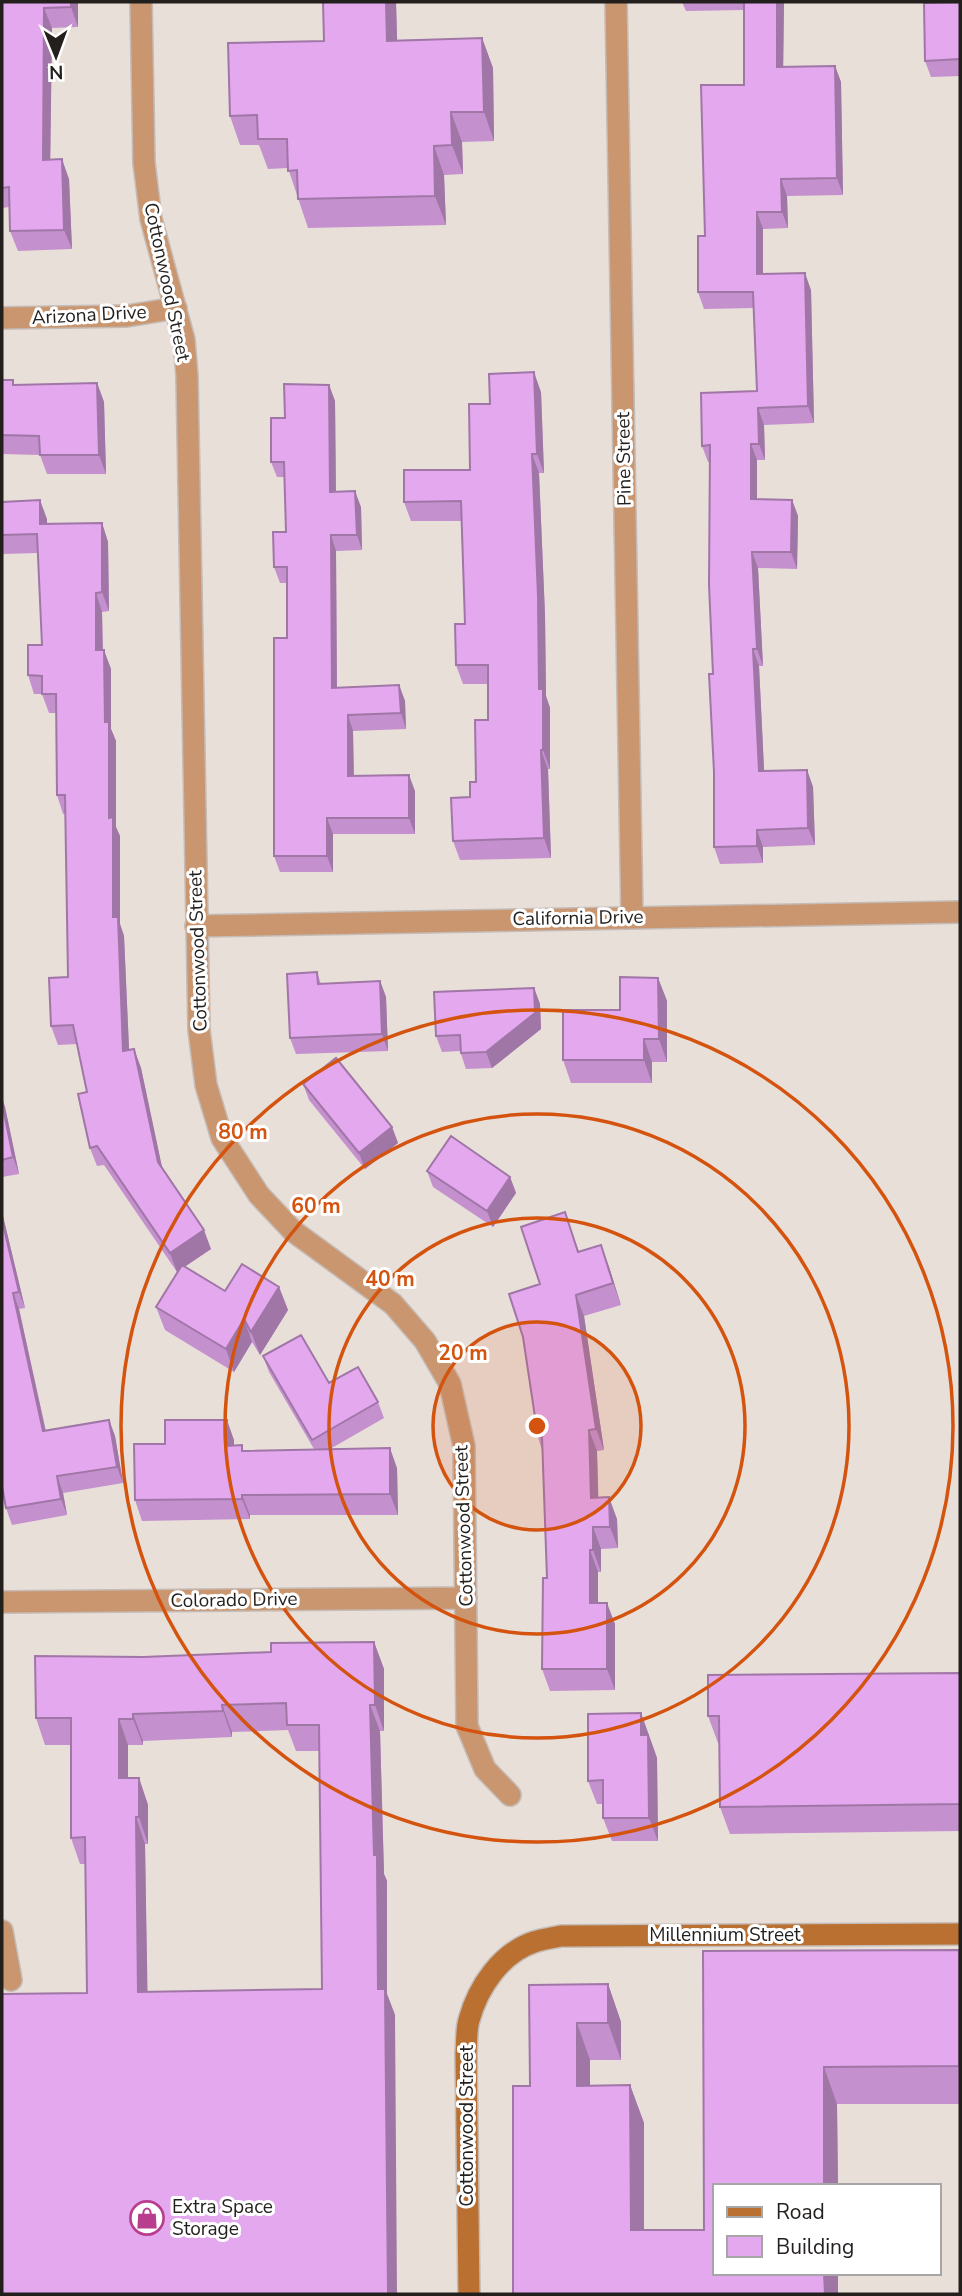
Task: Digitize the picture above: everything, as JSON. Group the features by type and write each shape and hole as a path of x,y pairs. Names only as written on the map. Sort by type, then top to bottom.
{"street":[{"name":"Cottonwood Street","path":"141,2 144,163 151,219 161,264 184,340 187,376 196,926 199,1030 206,1085 222,1138 259,1195 293,1231 393,1304 425,1341 450,1384 464,1446 467,1726 485,1769 509,1795"},
{"name":"Pine Street","path":"616,2 632,917"},
{"name":"Arizona Drive","path":"2,318 127,316 176,308"},
{"name":"California Drive","path":"196,926 960,912"},
{"name":"Colorado Drive","path":"2,1602 466,1598"},
{"path":"2,1931 11,1980"},
{"name":"Millennium Street","path":"498,1965 516,1950 535,1941 561,1936 960,1934"},
{"name":"Cottonwood Street","path":"469,2294 466,2053 468,2022 477,1997 498,1965"}],"building":[{"path":"2,2 71,2 71,7 44,8 43,160 62,159 64,230 10,231 9,187 2,188"},
{"path":"323,2 386,2 387,41 482,38 484,112 451,112 452,145 434,146 435,196 298,199 297,170 288,171 287,139 258,139 257,115 230,116 228,43 324,41"},
{"path":"744,2 777,2 777,67 835,66 837,178 781,179 782,212 757,212 757,274 805,273 808,406 758,408 759,444 751,444 751,499 792,500 791,552 752,552 759,771 807,770 808,828 757,830 757,846 714,847 714,772 709,674 713,674 709,585 710,445 702,446 701,393 757,391 753,292 698,292 698,236 705,236 701,85 744,85"},
{"path":"960,2 960,59 925,61 924,3"},
{"path":"534,372 537,454 532,454 539,689 543,689 541,750 544,838 453,841 451,798 470,797 470,782 476,782 475,720 488,720 488,665 456,665 455,624 465,624 461,501 404,502 404,470 470,470 469,404 490,404 489,374"},
{"path":"2,380 13,380 13,385 97,383 99,455 40,455 39,436 2,435"},
{"path":"284,384 329,385 330,492 355,491 357,535 331,535 332,688 399,685 401,713 348,715 348,776 409,775 409,818 327,818 327,856 274,856 274,638 287,638 287,567 274,567 273,532 286,532 284,462 271,462 271,418 285,418"},
{"path":"40,500 40,524 102,523 102,592 96,593 96,650 104,650 105,722 109,722 113,917 118,917 123,1051 134,1049 158,1162 204,1230 170,1253 97,1146 90,1148 78,1094 87,1092 73,1025 51,1026 49,978 68,977 65,795 57,795 56,694 42,694 42,676 28,675 28,645 42,645 37,534 2,535 2,502"},
{"path":"317,972 318,984 380,981 382,1034 290,1038 287,974"},
{"path":"620,977 658,978 659,1039 644,1039 644,1060 563,1060 563,1010 620,1010"},
{"path":"534,988 535,1013 486,1052 461,1053 460,1035 436,1036 434,992"},
{"path":"336,1058 392,1127 359,1153 303,1084"},
{"path":"2,1103 13,1157 2,1160"},
{"path":"451,1136 510,1177 487,1211 427,1171"},
{"path":"565,1212 578,1252 601,1245 613,1283 576,1295 596,1429 589,1430 591,1498 609,1497 610,1527 593,1527 593,1550 590,1550 590,1603 607,1603 607,1669 542,1669 543,1578 547,1578 542,1437 538,1437 523,1337 509,1294 540,1284 521,1227"},
{"path":"2,1220 19,1292 13,1293 43,1431 109,1420 117,1467 57,1476 61,1499 6,1508 2,1486"},
{"path":"242,1264 279,1287 251,1332 244,1319 226,1349 156,1307 182,1265 225,1291"},
{"path":"301,1335 329,1383 358,1367 378,1402 312,1440 263,1356"},
{"path":"165,1420 227,1420 227,1446 242,1445 242,1451 390,1448 390,1494 242,1495 242,1499 135,1500 134,1444 165,1444"},
{"path":"374,1642 375,1705 370,1705 374,1855 377,1855 378,1989 385,1989 388,2294 2,2294 2,1994 87,1993 85,1837 71,1838 71,1718 36,1718 35,1656 143,1657 271,1652 271,1643","holes":["286,1703 287,1725 319,1725 322,1989 138,1992 136,1817 139,1817 139,1778 119,1778 119,1719 133,1719 133,1714 223,1711 222,1705"]},
{"path":"960,1673 960,1804 720,1807 719,1716 708,1716 708,1675"},
{"path":"641,1713 641,1735 648,1735 649,1818 603,1818 603,1780 588,1781 588,1714"},
{"path":"959,1950 959,2066 824,2067 824,2184 713,2184 713,2275 824,2275 825,2294 513,2294 513,2086 530,2086 529,1985 608,1984 608,2023 577,2023 577,2086 630,2085 631,2230 704,2230 703,1951"}],"place":[{"name":"Extra Space Storage","path":"147,2218"}]}
